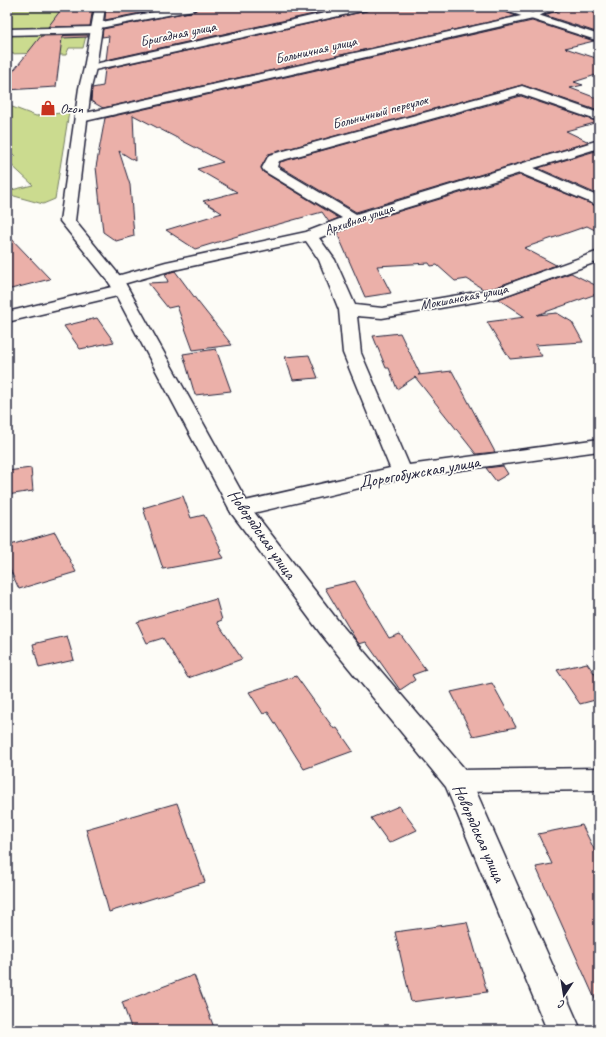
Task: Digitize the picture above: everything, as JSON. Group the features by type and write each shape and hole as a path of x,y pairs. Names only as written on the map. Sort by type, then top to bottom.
{"street":[{"path":"7,32 194,7"},
{"name":"Бригадная улица","path":"90,68 366,7"},
{"path":"504,7 599,38"},
{"name":"Больничная улица","path":"81,118 533,16 541,11 556,7"},
{"name":"Новорядская улица","path":"98,21 85,88 67,221 118,285 240,509 330,628 458,781 564,1030"},
{"name":"Больничный переулок","path":"354,219 269,168 274,158 522,90 599,117"},
{"name":"Архивная улица","path":"7,317 118,285 166,267 310,236 354,219 599,144"},
{"path":"521,168 599,202"},
{"path":"310,236 327,260 348,310 352,353 402,472"},
{"name":"Мокшанская улица","path":"348,310 382,313 498,293 599,256"},
{"name":"Дорогобужская улица","path":"240,509 402,472 599,445"},
{"path":"458,781 599,779"}],"green space":[{"path":"7,7 94,7 89,27 7,31"},
{"path":"87,32 83,48 69,48 66,55 47,55 47,53 7,54 7,34"},
{"path":"7,105 36,116 69,112 55,199 43,204 7,194 7,191 33,185 7,161 7,158 15,156 7,148"}],"building":[{"path":"63,7 66,7 66,10 67,7 93,7 90,26 48,27"},
{"path":"106,7 171,7 105,20"},
{"path":"200,7 345,7 106,60 109,36 102,37 103,29 194,11"},
{"path":"372,7 498,7 500,10 516,16 103,108 91,101 92,88 103,86 105,69 366,11"},
{"path":"562,7 599,7 599,33 544,15 560,10"},
{"path":"532,21 594,41 565,48 599,59 599,74 574,82 583,85 570,88 599,99 599,111 522,85 269,154 261,167 263,172 339,218 329,222 322,212 195,249 166,230 222,213 203,201 237,192 197,169 223,162 133,115 135,161 119,151 130,185 134,236 116,241 103,232 96,167 105,118"},
{"path":"88,35 88,37 62,38 56,87 7,90 7,79 41,36"},
{"path":"521,96 598,122 566,131 589,142 356,212 279,166 280,162"},
{"path":"599,150 599,195 538,168"},
{"path":"520,175 599,207 599,232 587,226 524,248 556,265 494,288 483,289 467,279 455,281 437,265 431,266 429,263 377,266 391,293 365,297 337,233 360,223"},
{"path":"7,234 50,279 7,290"},
{"path":"175,271 232,345 193,350 177,306 168,308 148,283 168,282 165,274"},
{"path":"571,273 599,287 599,293 537,315 557,313 572,322 583,342 535,345 542,356 510,359 487,322 525,317 498,299"},
{"path":"97,318 114,342 80,349 64,326"},
{"path":"400,333 420,374 418,375 452,371 495,452 476,454 415,377 397,389 389,368 386,368 373,336"},
{"path":"216,349 231,391 195,395 183,354"},
{"path":"309,355 318,378 293,380 285,357"},
{"path":"503,466 508,474 496,481 486,468"},
{"path":"31,468 33,491 7,495 7,471"},
{"path":"183,496 191,518 204,515 224,558 163,569 143,508"},
{"path":"55,532 76,572 19,589 7,563 7,546"},
{"path":"355,581 389,638 400,634 426,670 412,675 415,680 400,690 366,642 359,644 356,640 325,588"},
{"path":"216,599 222,620 217,622 242,659 188,678 163,638 147,643 137,622"},
{"path":"67,636 74,660 39,668 33,644"},
{"path":"587,663 599,680 599,699 580,704 557,670"},
{"path":"296,676 334,729 337,728 353,751 304,769 268,712 263,714 249,692"},
{"path":"492,683 516,727 473,736 451,692"},
{"path":"177,803 205,882 109,912 86,829"},
{"path":"399,806 417,830 389,843 371,818"},
{"path":"582,825 599,859 599,1008 536,867 552,864 538,834"},
{"path":"467,922 487,992 411,1002 395,932"},
{"path":"194,975 215,1030 132,1030 122,1002"}],"place":[{"name":"Ozon","path":"48,108"}]}
